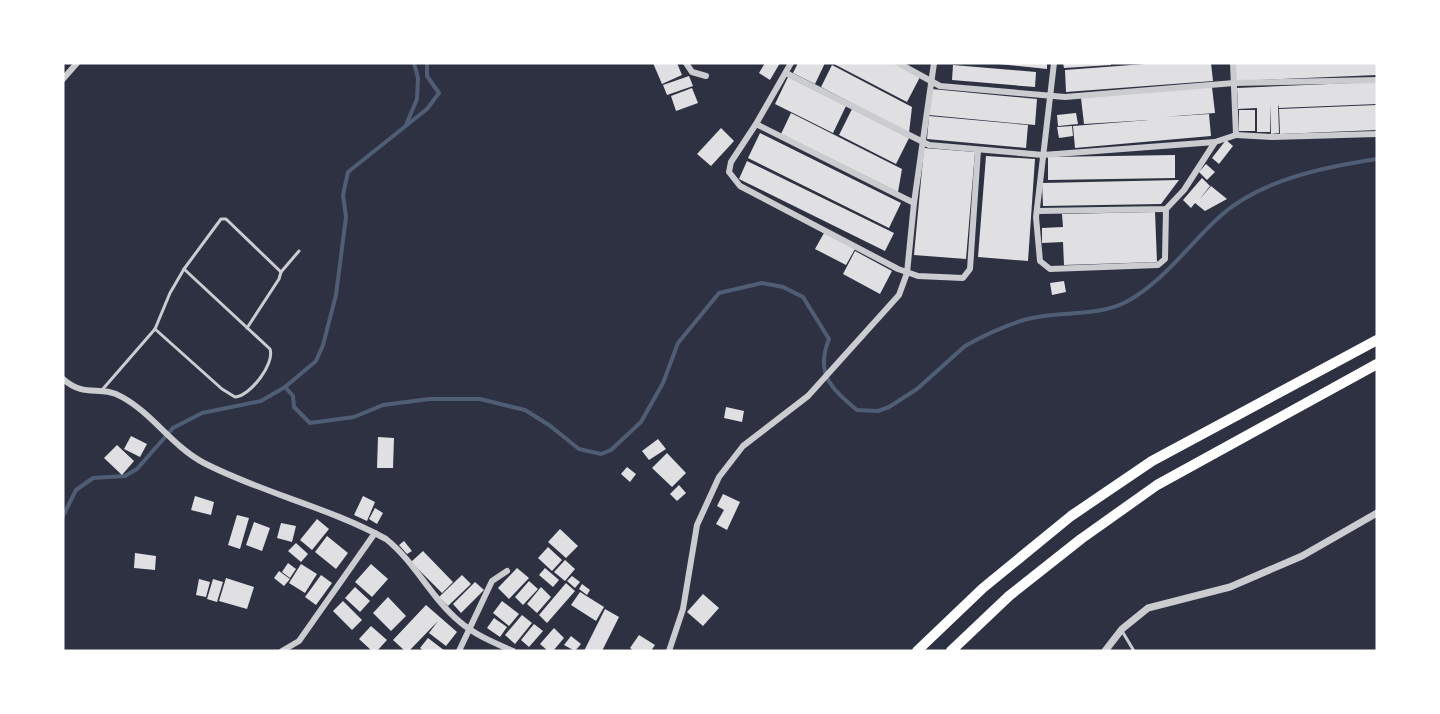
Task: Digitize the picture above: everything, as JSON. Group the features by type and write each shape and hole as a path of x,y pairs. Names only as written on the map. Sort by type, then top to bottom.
{"highway":[{"path":"917,651 983,588 1018,559 1071,516 1134,473 1226,420 1377,340"},
{"path":"951,651 1010,596 1081,539 1157,485 1377,364"}],"street":[{"path":"63,79 77,63"},
{"path":"686,63 692,72 706,76"},
{"path":"791,63 756,124 730,162 729,172 740,186 908,273 963,278 970,269 978,150"},
{"path":"898,63 940,86 1050,97 1234,83 1377,80"},
{"path":"669,651 683,609 697,525 711,490 743,446 791,411 824,380 893,303 908,273 914,203 934,63"},
{"path":"1054,63 1037,211 1038,255 1040,261 1050,269 1162,263 1166,259 1166,209 1184,190 1215,142"},
{"path":"1233,63 1236,135"},
{"path":"786,73 923,143 978,150 1043,155 1215,142 1236,135 1272,137 1377,134"},
{"path":"756,124 914,203"},
{"path":"1037,211 1166,209"},
{"path":"63,379 78,390 101,390 130,402 176,445 213,467 375,533 394,545 447,610 470,630 513,651"},
{"path":"1105,651 1122,629 1148,608 1230,587 1302,556 1377,513"},
{"path":"282,651 293,645 303,635 375,533"},
{"path":"459,651 492,581 507,571"}],"lane":[{"path":"101,390 155,329 170,293 184,269 218,222 226,219 281,272"},
{"path":"247,328 279,279 281,272 299,250"},
{"path":"155,329 222,389 235,397 246,394 272,355 270,349 184,269"},
{"path":"1122,629 1134,651"}],"building":[{"path":"653,63 677,63 682,75 662,84"},
{"path":"765,63 780,63 770,80 759,73"},
{"path":"798,63 825,63 815,84 793,73"},
{"path":"832,63 893,63 920,77 907,102"},
{"path":"989,63 1047,63 1047,69"},
{"path":"1063,63 1111,63 1111,65 1064,68"},
{"path":"1158,63 1211,63 1213,81 1066,92 1065,70"},
{"path":"1234,63 1377,63 1377,75 1234,81"},
{"path":"832,65 912,107 909,133 821,87"},
{"path":"953,65 1036,72 1035,87 952,80"},
{"path":"689,76 693,86 667,95 663,85"},
{"path":"788,77 846,106 833,133 775,104"},
{"path":"1377,82 1377,104 1279,108 1278,104 1279,133 1271,134 1270,104 1270,132 1257,132 1257,108 1238,109 1237,88"},
{"path":"1212,87 1215,113 1163,117 1209,114 1211,136 1075,148 1073,126 1149,120 1084,124 1081,98"},
{"path":"692,88 698,103 676,111 671,96"},
{"path":"932,89 1037,99 1035,125 929,115"},
{"path":"1377,105 1377,130 1280,134 1279,109"},
{"path":"852,109 909,138 896,164 839,135"},
{"path":"1239,110 1255,110 1255,131 1239,131"},
{"path":"791,113 902,169 898,192 781,134"},
{"path":"1076,113 1078,124 1058,126 1057,115"},
{"path":"929,116 1028,125 1026,148 927,139"},
{"path":"1072,126 1073,136 1059,138 1057,127"},
{"path":"721,128 734,141 711,166 697,154"},
{"path":"760,133 901,203 889,228 748,158"},
{"path":"1226,140 1233,146 1219,164 1212,158"},
{"path":"924,148 975,152 966,259 914,255"},
{"path":"1175,155 1175,178 1048,180 1048,157"},
{"path":"986,156 1035,159 1028,261 978,257"},
{"path":"747,161 894,233 885,251 739,179"},
{"path":"1206,164 1215,172 1207,180 1199,172"},
{"path":"1202,178 1210,186 1199,200 1211,186 1227,199 1205,211 1195,203 1191,208 1183,200"},
{"path":"1179,180 1161,204 1043,206 1042,183"},
{"path":"1155,212 1157,262 1064,265 1063,242 1042,243 1042,228 1063,227 1062,214"},
{"path":"824,233 855,249 846,265 815,249"},
{"path":"855,251 892,271 880,294 843,274"},
{"path":"1064,281 1066,292 1052,295 1050,283"},
{"path":"726,407 744,411 742,422 724,418"},
{"path":"131,436 147,444 140,457 124,449"},
{"path":"378,437 394,438 393,468 377,468"},
{"path":"658,439 666,449 649,460 642,451"},
{"path":"117,445 134,461 122,475 104,458"},
{"path":"667,453 686,473 672,487 652,468"},
{"path":"627,467 636,474 630,482 621,474"},
{"path":"679,485 686,493 677,501 670,494"},
{"path":"723,494 740,502 727,530 716,524 724,510 717,506"},
{"path":"195,496 214,502 211,515 191,510"},
{"path":"363,496 375,502 367,521 354,515"},
{"path":"375,508 383,513 377,524 369,519"},
{"path":"237,515 249,518 240,549 228,545"},
{"path":"317,519 329,529 312,550 300,540"},
{"path":"254,522 270,528 262,551 246,545"},
{"path":"281,523 296,526 292,542 277,538"},
{"path":"560,529 578,546 566,558 548,542"},
{"path":"327,536 348,553 336,569 315,552"},
{"path":"404,541 412,551 407,554 399,545"},
{"path":"296,543 308,554 301,562 288,551"},
{"path":"548,547 562,560 552,571 538,558"},
{"path":"423,551 453,582 442,593 411,562"},
{"path":"135,553 156,556 155,570 134,568"},
{"path":"565,560 575,569 565,581 554,572"},
{"path":"288,563 296,569 290,578 282,572"},
{"path":"301,564 317,574 305,593 289,583"},
{"path":"371,564 388,579 372,597 355,582"},
{"path":"517,568 529,578 509,599 498,588"},
{"path":"545,568 559,580 553,587 539,575"},
{"path":"279,571 290,579 284,586 274,578"},
{"path":"321,575 332,583 316,605 305,597"},
{"path":"462,575 471,584 448,606 439,597"},
{"path":"572,576 580,582 575,588 567,581"},
{"path":"226,578 254,587 247,609 219,601"},
{"path":"199,579 210,582 206,597 196,595"},
{"path":"213,579 223,582 217,602 207,599"},
{"path":"529,581 538,589 523,605 515,597"},
{"path":"475,582 484,590 461,613 453,604"},
{"path":"566,583 575,591 547,623 539,615"},
{"path":"582,584 590,590 587,595 579,589"},
{"path":"355,587 370,601 360,612 345,598"},
{"path":"541,587 551,597 537,613 527,604"},
{"path":"580,592 604,607 596,621 571,605"},
{"path":"703,594 719,608 703,626 687,612"},
{"path":"388,597 406,616 391,631 373,613"},
{"path":"343,601 362,620 352,630 333,611"},
{"path":"502,601 519,614 509,626 493,613"},
{"path":"426,605 457,632 446,646 429,633 438,621 409,651 405,651 393,640"},
{"path":"605,609 619,617 602,651 584,651"},
{"path":"522,615 532,623 515,644 505,635"},
{"path":"494,618 507,627 500,637 487,628"},
{"path":"534,624 543,631 529,647 521,640"},
{"path":"371,626 387,640 377,651 372,651 359,639"},
{"path":"554,628 564,638 553,651 548,651 540,644"},
{"path":"639,635 655,645 651,651 634,651 630,648"},
{"path":"571,636 581,644 575,651 564,645"},
{"path":"428,638 445,651 424,651 420,648"}],"waterway":[{"path":"406,125 417,99 418,78 414,63"},
{"path":"63,516 76,490 93,478 125,476 137,469 173,428 202,413 261,401 285,387 316,361 323,345 336,295 346,217 343,195 348,172 427,109 439,93 427,76 427,63"},
{"path":"285,387 293,396 294,407 310,423 354,417 383,405 429,399 480,399 525,410 549,425 579,449 601,454 611,450 641,422 663,383 678,343 719,293 762,283 783,287 803,297 829,339 824,362 825,371 833,387 857,410 878,411 889,407 917,389 965,346 994,331 1037,317 1102,310 1126,302 1163,275 1217,219 1252,194 1292,177 1335,166 1377,159"}]}
